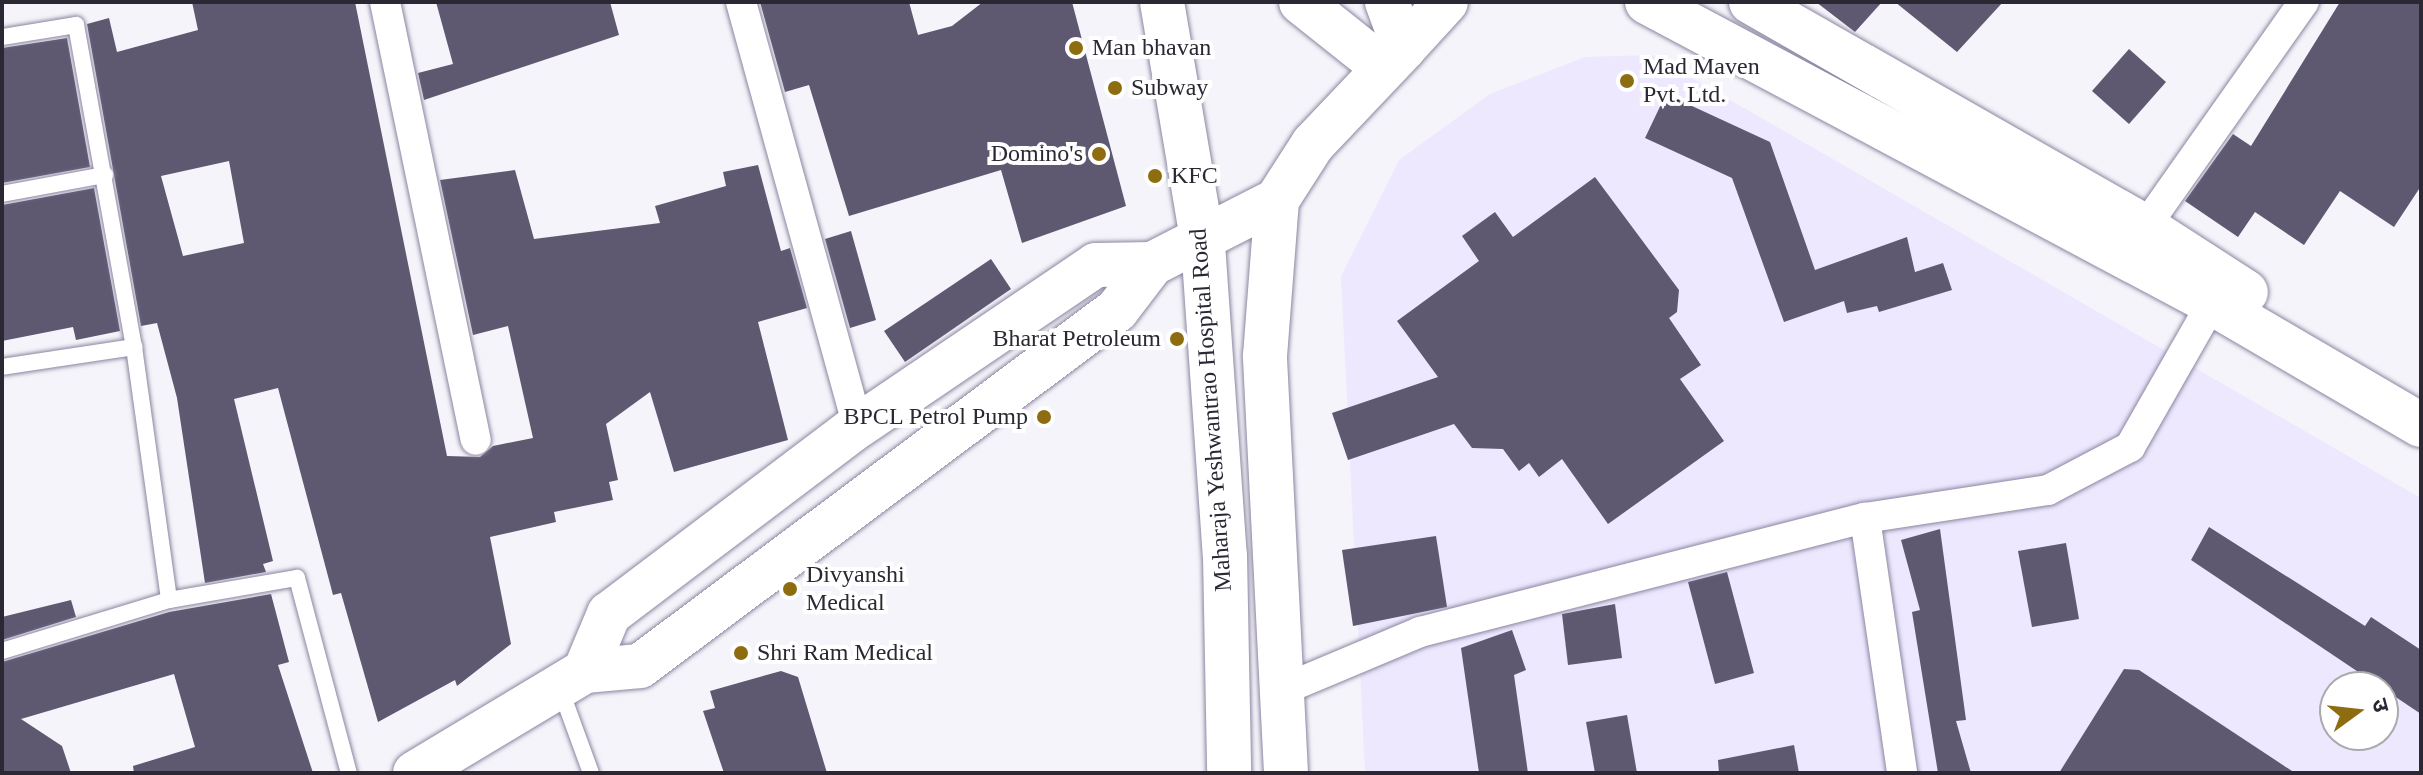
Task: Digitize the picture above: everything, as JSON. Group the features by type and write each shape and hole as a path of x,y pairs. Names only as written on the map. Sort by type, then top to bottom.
{"main road":[{"name":"Maharaja Yeshwantrao Hospital Road","path":"1162,2 1203,244 1225,555 1229,773"},
{"path":"1301,2 1394,58"},
{"path":"1387,2 1394,58"},
{"path":"572,679 609,614 858,426 1096,265 1152,264 1203,244 1277,200 1313,144 1446,2"},
{"path":"1647,2 2212,303 2421,425"},
{"path":"1751,2 2145,227 2421,401"},
{"path":"1277,200 1265,356 1286,773"},
{"path":"415,773 572,679 640,666 1117,310 1152,264"}],"street":[{"path":"385,2 476,440"},
{"path":"741,2 858,426"},
{"path":"2145,227 2304,2"},
{"path":"1282,690 1420,632 1865,518 2048,490 2130,447 2212,303"},
{"path":"1865,518 1902,773"}],"lane":[{"path":"2,37 76,25 134,347 169,600"},
{"path":"2,194 105,175"},
{"path":"2,367 134,347"},
{"path":"2,651 169,600 288,575 304,584 349,773"},
{"path":"572,679 591,773"}],"shaded area":[{"path":"1652,55 2421,498 2421,773 1365,773 1341,276 1399,160 1490,94 1585,57"}],"building":[{"path":"192,2 355,2 447,456 480,457 493,446 533,438 508,326 473,335 440,180 515,170 534,239 660,223 655,206 726,186 723,172 758,165 781,251 790,248 807,308 758,322 788,440 674,472 650,392 606,424 618,480 609,482 613,500 554,512 556,522 490,537 511,644 457,686 455,680 378,722 341,593 333,595 278,388 234,399 273,561 263,564 266,572 205,583 177,398 157,323 141,326 87,24 109,18 117,52 198,30","holes":["229,161 244,243 183,256 161,176"]},
{"path":"436,2 610,2 619,35 424,100 418,73 453,64"},
{"path":"760,2 909,2 918,35 952,26 983,2 1072,2 1126,206 1022,243 1001,170 849,216 809,85 785,92"},
{"path":"1816,2 1882,2 1855,32"},
{"path":"1895,2 2003,2 1957,52"},
{"path":"2340,2 2421,2 2421,186 2394,227 2340,191 2304,245 2255,212 2238,237 2185,201 2233,134 2251,146"},
{"path":"67,38 90,167 2,183 2,48"},
{"path":"2129,49 2166,82 2129,124 2092,91"},
{"path":"1666,94 1770,142 1815,270 1907,237 1915,272 1943,263 1952,290 1879,312 1877,306 1847,313 1844,301 1784,322 1732,178 1645,138"},
{"path":"1595,177 1679,290 1677,312 1669,318 1701,365 1680,379 1724,441 1608,524 1562,459 1539,477 1529,463 1519,471 1503,449 1472,448 1454,424 1348,460 1332,413 1438,377 1397,321 1479,261 1462,236 1495,212 1513,237"},
{"path":"94,188 120,331 76,340 73,327 2,341 2,205"},
{"path":"851,231 876,320 850,328 825,239"},
{"path":"991,259 1011,289 905,362 884,331"},
{"path":"2209,527 2365,626 2371,617 2421,650 2421,714 2399,699 2399,671 2357,671 2191,560"},
{"path":"1940,529 1966,720 1956,721 1971,773 1938,773 1912,612 1920,610 1901,540"},
{"path":"1436,536 1447,607 1353,626 1342,550"},
{"path":"2066,543 2079,619 2032,627 2018,551"},
{"path":"1727,572 1754,673 1715,684 1688,582"},
{"path":"271,594 289,662 278,665 313,773 134,773 133,766 195,747 174,674 21,719 62,746 71,773 2,773 2,662 169,612"},
{"path":"71,600 76,617 2,640 2,617"},
{"path":"1615,604 1622,658 1568,665 1562,614"},
{"path":"1512,630 1526,670 1514,675 1528,773 1479,773 1461,648"},
{"path":"2124,669 2139,670 2295,773 2059,773"},
{"path":"781,671 798,677 827,773 724,773 703,711 715,708 710,691"},
{"path":"1627,715 1637,773 1595,773 1586,722"},
{"path":"1794,745 1799,773 1719,773 1718,760"}],"place":[{"name":"Man bhavan","path":"1076,48"},
{"name":"Mad Maven Pvt. Ltd.","path":"1627,81"},
{"name":"Subway","path":"1115,88"},
{"name":"Domino's","path":"1099,154"},
{"name":"KFC","path":"1155,176"},
{"name":"Bharat Petroleum","path":"1177,339"},
{"name":"BPCL Petrol Pump","path":"1044,417"},
{"name":"Divyanshi Medical","path":"790,589"},
{"name":"Shri Ram Medical","path":"741,653"}]}
